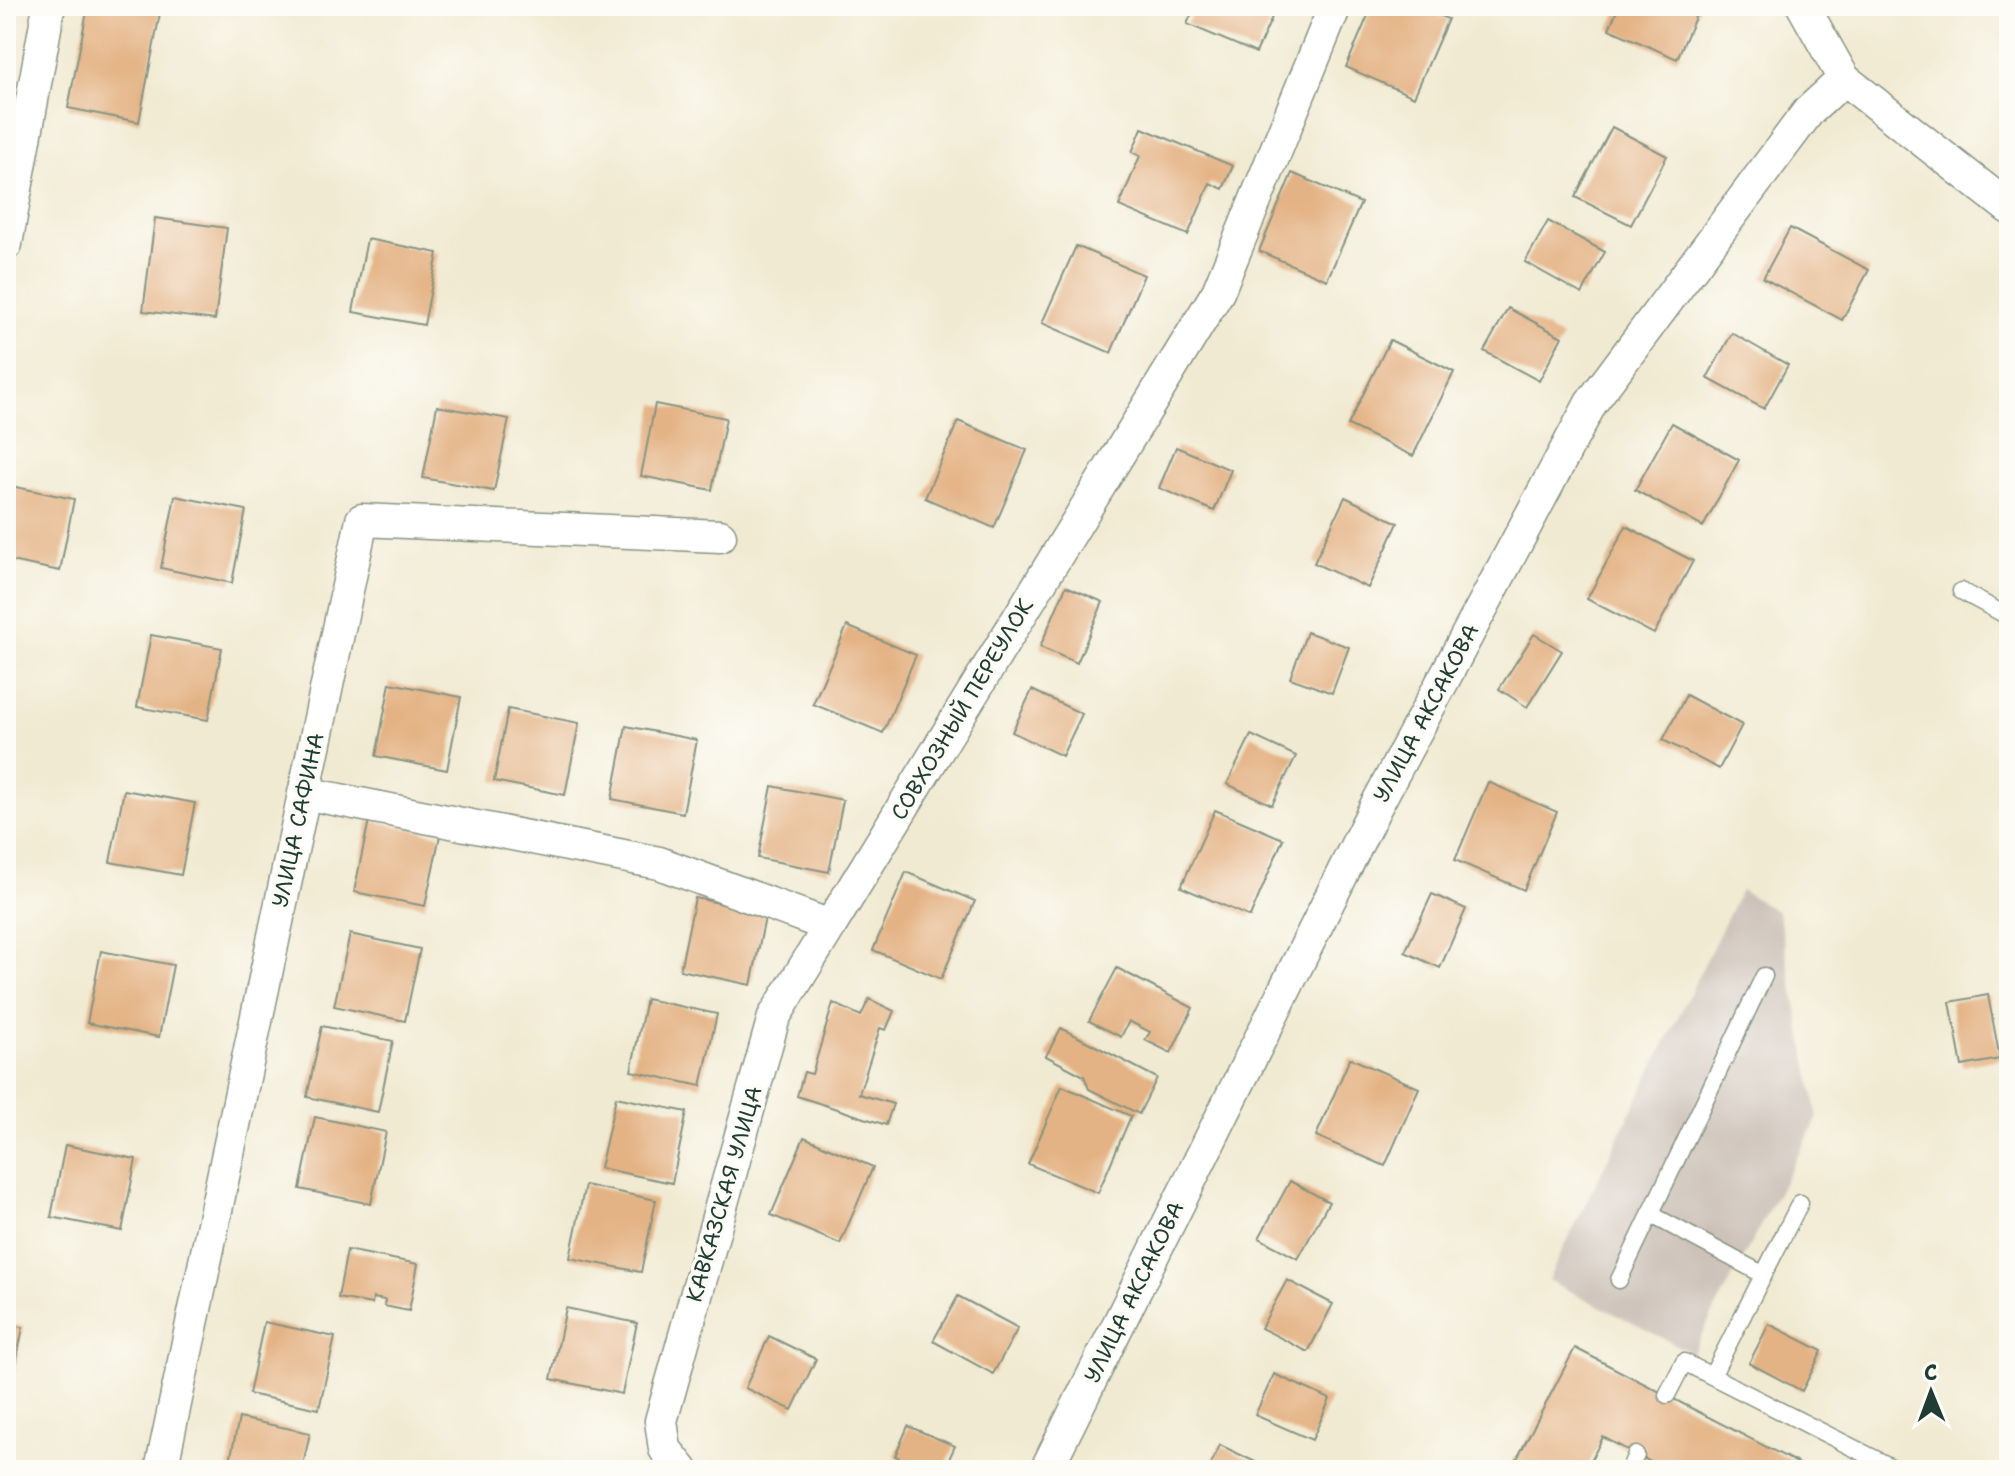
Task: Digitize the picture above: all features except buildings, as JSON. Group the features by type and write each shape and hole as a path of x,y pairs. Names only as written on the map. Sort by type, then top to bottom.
{"street":[{"path":"6,244 49,6"},
{"name":"СОВХОЗНЫЙ ПЕРЕУЛОК","path":"830,926 1218,292 1335,6"},
{"path":"1803,6 1844,79 2009,208"},
{"name":"УЛИЦА АКСАКОВА","path":"1046,1470 1369,820 1591,403 1808,112 1844,79"},
{"name":"УЛИЦА САФИНА","path":"161,1470 362,520 720,536"},
{"path":"304,793 659,863 830,926"},
{"name":"КАВКАЗСКАЯ УЛИЦА","path":"682,1470 665,1449 661,1421 774,1017 830,926"}],"lane":[{"path":"1961,591 2009,617"},
{"path":"1619,1280 1764,976"},
{"path":"1712,1376 1800,1203"},
{"path":"1650,1214 1764,1275"},
{"path":"1667,1395 1684,1362 1897,1470"}],"shaded area":[{"path":"1741,890 1778,912 1818,1118 1692,1353 1548,1280"}]}
